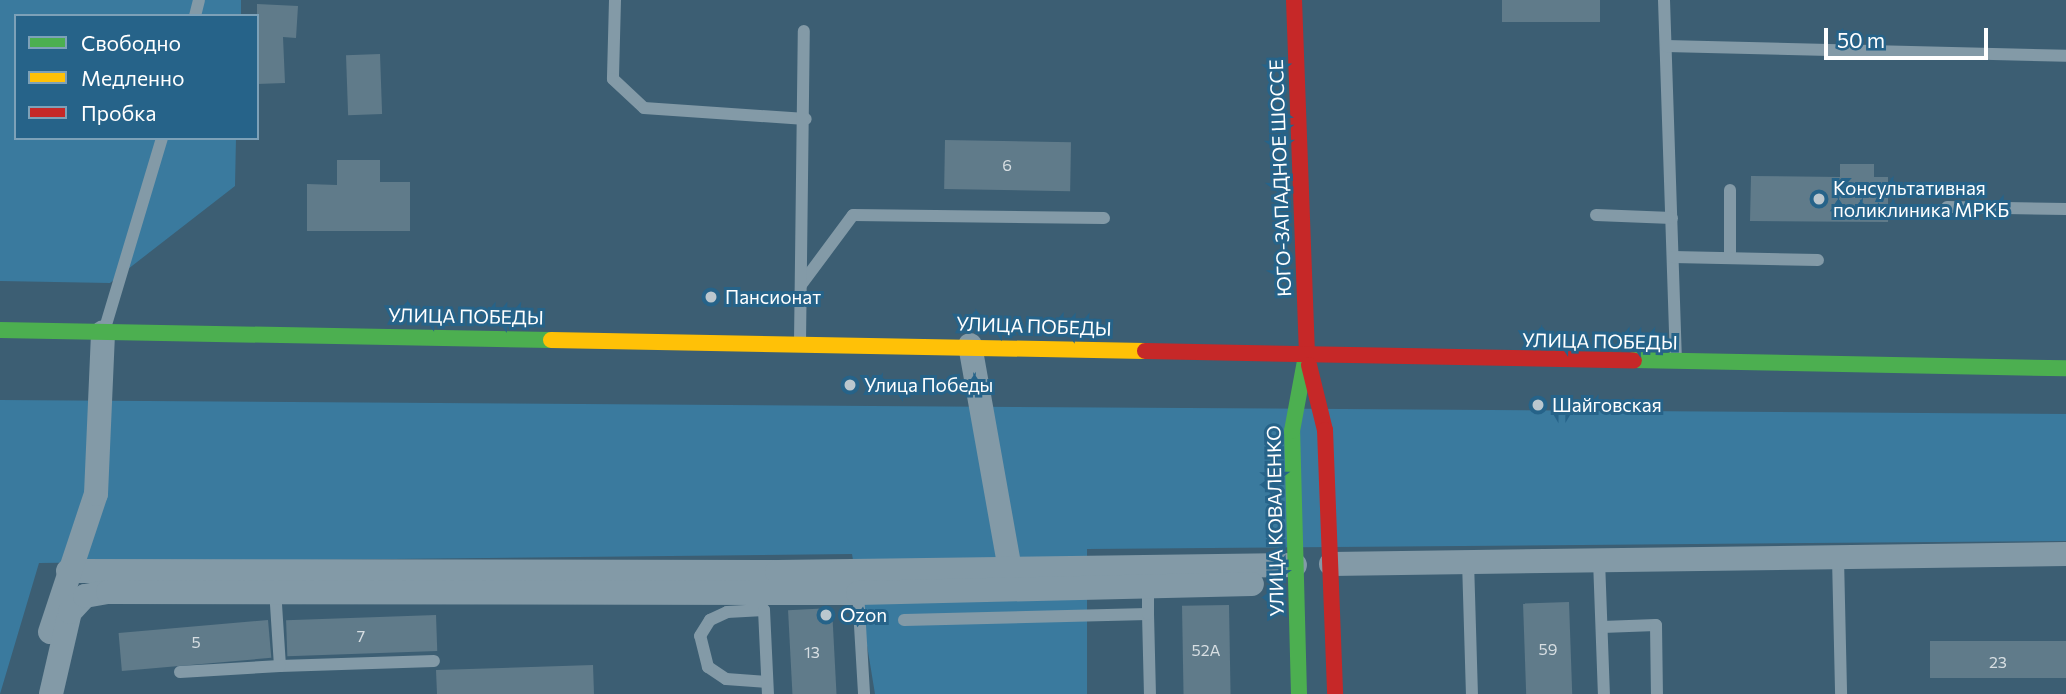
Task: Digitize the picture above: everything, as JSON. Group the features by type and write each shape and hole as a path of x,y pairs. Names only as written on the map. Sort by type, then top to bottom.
{"main road":[{"name":"ЮГО-ЗАПАДНОЕ ШОССЕ","path":"1294,0 1307,354"},
{"name":"УЛИЦА ПОБЕДЫ","path":"0,330 970,345 1676,363 2066,368"},
{"path":"1307,354 1325,430 1335,694"},
{"name":"УЛИЦА КОВАЛЕНКО","path":"1299,694 1292,431 1307,354"},
{"path":"1295,565 1331,564"}],"street":[{"path":"36,694 68,571 96,494 103,332"},
{"path":"970,345 1010,570"},
{"path":"1331,564 2066,555"},
{"path":"68,571 275,581 858,582 1148,577 1295,565"},
{"path":"858,582 1010,570 1252,584"},
{"path":"51,694 69,612 85,596 275,581"}],"lane":[{"path":"615,0 613,79 644,108 806,119"},
{"path":"1664,0 1676,363"},
{"path":"800,342 806,119 804,31"},
{"path":"1666,46 2066,56"},
{"path":"103,332 161,140"},
{"path":"1730,190 1730,258"},
{"path":"1947,207 2066,209"},
{"path":"801,285 853,215 1104,218"},
{"path":"1596,215 1672,218"},
{"path":"1673,257 1818,260"},
{"path":"1838,558 1841,694"},
{"path":"1598,560 1604,694"},
{"path":"1468,561 1472,694"},
{"path":"1148,577 1150,694"},
{"path":"275,581 280,666"},
{"path":"858,582 864,694"},
{"path":"764,610 767,688 726,680 708,667 700,636 710,620 727,611 764,610"},
{"path":"904,620 1148,614"},
{"path":"1602,627 1656,625 1657,694"},
{"path":"180,672 433,661"}],"shaded area":[{"path":"0,0 241,0 241,14 14,14 14,140 236,140 235,186 110,283 0,281"},
{"path":"0,400 2066,414 2066,541 1087,549 1087,694 875,694 852,554 39,563 0,694"}],"building":[{"path":"1502,0 1600,0 1600,22 1502,22"},
{"path":"257,4 298,6 296,38 283,37 285,83 259,84"},
{"path":"380,54 382,114 348,115 346,55"},
{"path":"945,140 1071,142 1070,191 944,189"},
{"path":"337,160 380,160 380,182 410,182 410,231 307,231 307,184 337,185"},
{"name":"Консультативная поликлиника МРКБ","path":"1840,164 1874,164 1874,177 1888,177 1888,222 1750,221 1751,176 1840,177"},
{"path":"1569,602 1572,694 1526,694 1523,604"},
{"path":"1229,605 1231,694 1184,694 1182,606"},
{"path":"832,608 837,694 792,694 788,610"},
{"path":"436,615 437,651 287,656 286,620"},
{"path":"268,620 271,658 122,671 119,633"},
{"path":"1930,641 2066,641 2066,678 1930,678"},
{"path":"593,665 594,694 437,694 436,670"}],"traffic: fast":[{"path":"0,330 551,340"},
{"path":"1299,694 1292,431 1307,350"},
{"path":"1634,360 2066,368"}],"traffic: slow":[{"path":"551,340 1145,351"}],"traffic: jam":[{"path":"1294,0 1307,350"},
{"path":"1145,351 1634,360"},
{"path":"1309,365 1325,430 1335,694"}],"place":[{"name":"Консультативная поликлиника МРКБ","path":"1819,199"},
{"name":"Пансионат","path":"711,297"},
{"name":"Улица Победы","path":"850,385"},
{"name":"Шайговская","path":"1538,405"},
{"name":"Ozon","path":"826,615"}]}
